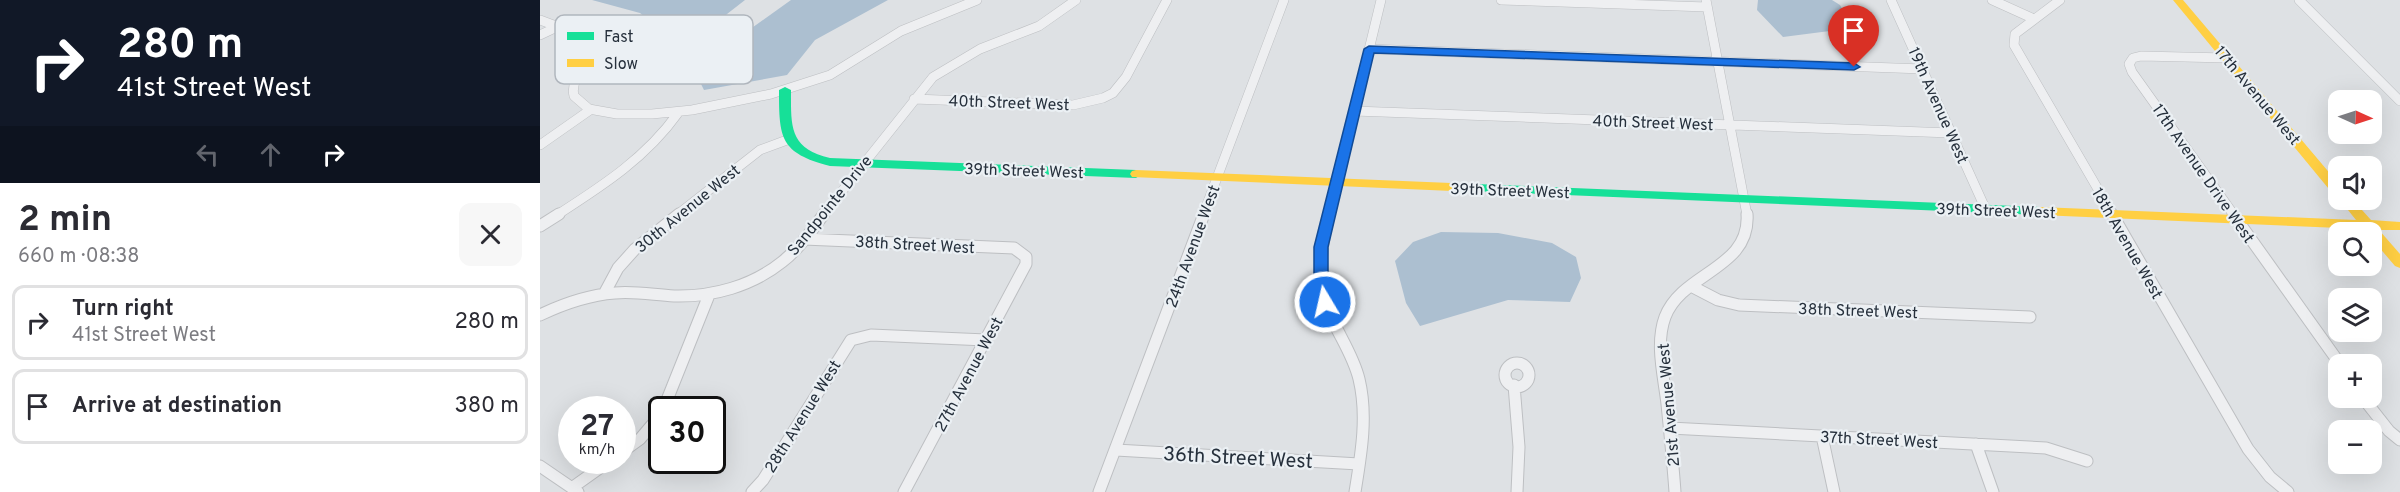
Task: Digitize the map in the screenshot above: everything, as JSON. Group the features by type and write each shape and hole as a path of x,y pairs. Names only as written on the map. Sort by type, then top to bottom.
{"street":[{"path":"575,84 575,97 590,110 639,115 678,113 785,90 826,77 908,27 943,11 976,0"},
{"name":"Sandpointe Drive","path":"540,315 573,301 604,294 709,294 740,286 769,272 788,258 804,239 933,77 946,67 980,49 1039,26 1076,0"},
{"name":"40th Street West","path":"914,99 1073,105 1103,98 1113,93 1126,76 1167,0"},
{"name":"24th Avenue West","path":"1099,492 1284,0"},
{"path":"1355,492 1364,414 1360,379 1353,359 1325,302 1321,278 1321,247 1381,0"},
{"path":"1501,0 1706,3"},
{"name":"19th Avenue West","path":"1891,0 1986,210"},
{"path":"1992,0 2034,19"},
{"name":"18th Avenue West","path":"2060,0 2015,34 2014,45 2248,449 2270,477 2288,492"},
{"name":"17th Avenue West","path":"2178,0 2328,179"},
{"path":"2299,0 2400,100"},
{"name":"21st Avenue West","path":"1676,492 1662,328 1677,298 1691,285 1734,255 1744,244 1749,228 1746,200 1706,3"},
{"path":"540,20 555,26"},
{"path":"540,35 555,28"},
{"path":"1369,49 1923,69"},
{"name":"17th Avenue Drive West","path":"2227,58 2141,56 2133,58 2129,64 2132,72 2333,354"},
{"path":"785,90 787,140"},
{"path":"540,145 590,110"},
{"name":"40th Street West","path":"1354,111 1951,133"},
{"path":"540,226 648,149 671,125 678,113"},
{"name":"39th Street West","path":"787,140 795,150 807,157 824,161 863,164 2328,223"},
{"name":"30th Avenue West","path":"604,294 618,267 634,249 760,150 787,140"},
{"path":"2355,210 2365,222"},
{"name":"39th Street West","path":"2382,225 2400,226"},
{"name":"38th Street West","path":"804,239 1014,248 1024,254"},
{"path":"2382,242 2400,263"},
{"name":"27th Avenue West","path":"904,492 1026,264 1024,254"},
{"name":"38th Street West","path":"1691,285 1718,300 1739,305 2030,317"},
{"path":"668,396 709,294"},
{"name":"28th Avenue West","path":"752,492 763,480 851,340 871,335 986,340"},
{"path":"1514,385 1519,447 1517,492"},
{"path":"2371,408 2389,431 2400,440"},
{"name":"37th Street West","path":"1670,428 2046,448 2087,461"},
{"path":"636,442 648,429"},
{"path":"1822,436 1834,492"},
{"path":"1976,444 1993,492"},
{"name":"36th Street West","path":"1116,450 1359,464"},
{"path":"540,466 576,490 595,474"}],"water":[{"path":"592,0 745,0 726,15 643,15"},
{"path":"791,0 888,0 815,40 787,75 753,81 753,27"},
{"path":"1758,0 1832,0 1840,5 1853,28 1783,37 1757,10"},
{"path":"701,84 737,84 704,90"},
{"path":"1441,232 1498,233 1552,243 1576,257 1581,278 1570,302 1508,300 1420,326 1406,303 1395,261 1413,242"}],"traffic: fast":[{"path":"785,90 785,118 790,138 803,153 830,162 1136,174"},
{"path":"1475,188 2040,211"}],"traffic: slow":[{"path":"2178,0 2328,179"},
{"path":"1136,174 1475,188"},
{"path":"2355,210 2400,263"},
{"path":"2040,211 2400,226"}],"route":[{"path":"1325,302 1321,278 1321,247 1369,49 1854,67"}]}
